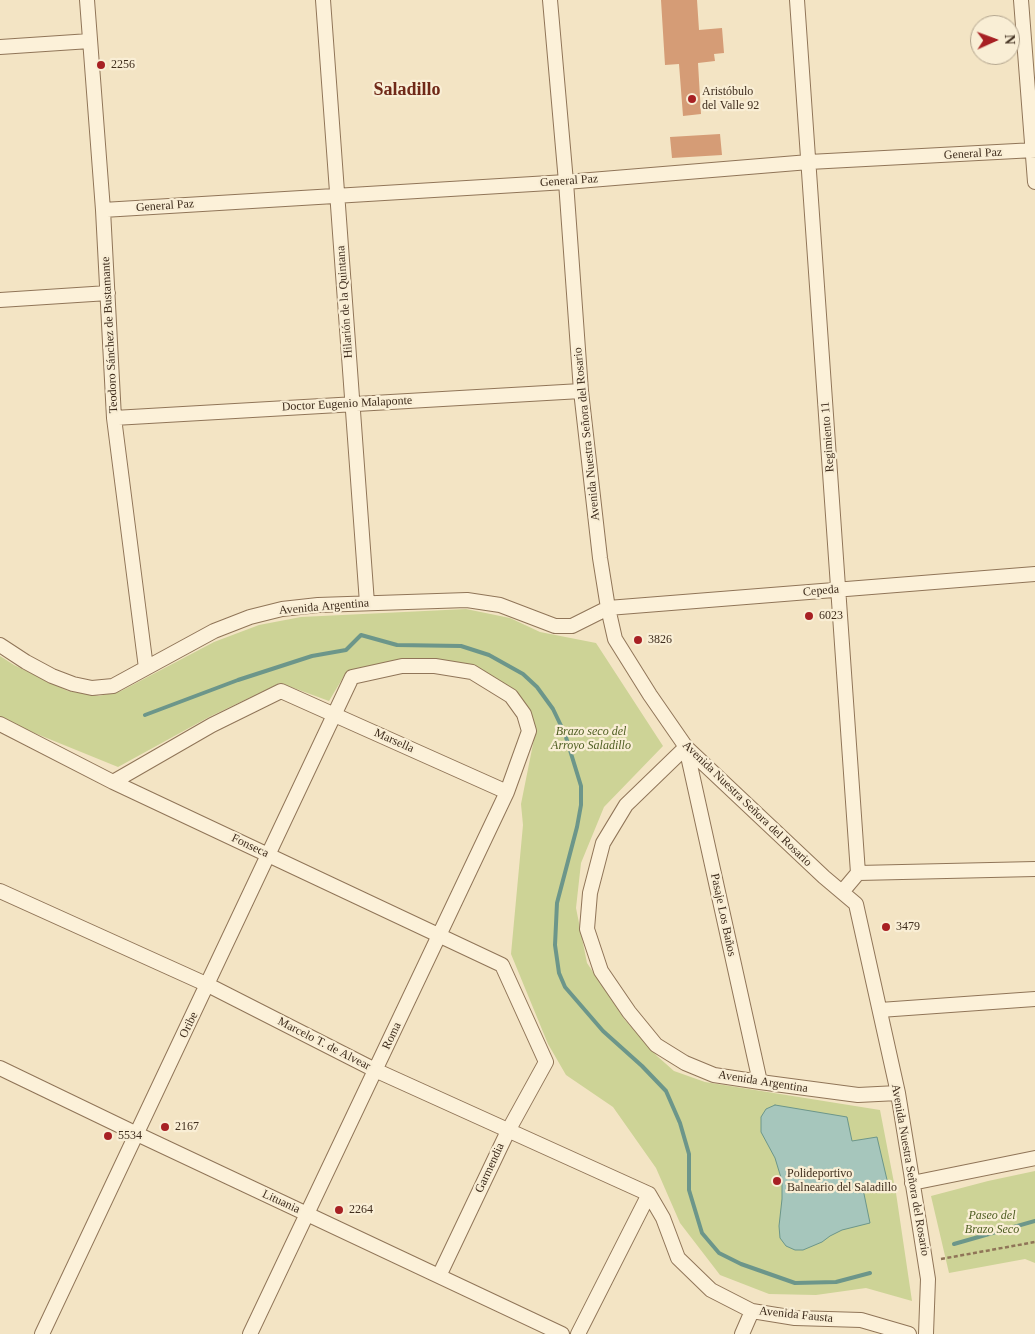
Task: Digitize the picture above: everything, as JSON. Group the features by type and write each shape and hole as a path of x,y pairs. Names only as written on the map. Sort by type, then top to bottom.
{"street":[{"name":"Teodoro Sánchez de Bustamante","path":"88,0 103,210 114,418 146,668"},
{"name":"Hilarión de la Quintana","path":"323,0 367,603"},
{"name":"Avenida Nuestra Señora del Rosario","path":"550,0 566,182 581,391 600,558 615,639 650,695 686,747 824,878 856,904 898,1093 928,1279 926,1334"},
{"name":"Regimiento 11","path":"798,0 858,874"},
{"path":"1021,0 1035,182"},
{"path":"0,47 90,41"},
{"name":"General Paz","path":"103,210 566,182 809,162 1034,150"},
{"path":"0,300 108,293"},
{"name":"Doctor Eugenio Malaponte","path":"114,418 581,391"},
{"name":"Cepeda","path":"608,608 1035,574"},
{"name":"Avenida Argentina","path":"0,645 52,676 73,684 92,688 113,686 214,631 250,617 282,609 367,603 466,600 500,605 556,626 572,626 608,608"},
{"path":"334,714 352,677 402,666 435,666 472,672 511,696 524,714 529,731 507,792"},
{"name":"Marsella","path":"113,782 212,725 281,691 507,792"},
{"name":"Oribe","path":"42,1334 334,714"},
{"name":"Fonseca","path":"0,724 113,782 502,965 546,1062"},
{"name":"Avenida Argentina","path":"686,747 626,805 603,843 590,893 587,928 601,971 629,1012 656,1045 685,1063 714,1074 760,1082 858,1095 898,1093"},
{"name":"Pasaje Los Baños","path":"686,747 760,1082"},
{"name":"Roma","path":"250,1334 507,792"},
{"path":"842,892 858,874 1035,869"},
{"name":"Marcelo T. de Alvear","path":"0,891 208,985 375,1070 649,1194"},
{"path":"880,1010 1035,999"},
{"name":"Garmendia","path":"439,1276 508,1130 546,1062"},
{"name":"Lituania","path":"0,1068 562,1334"},
{"path":"912,1183 1035,1158"},
{"path":"578,1334 649,1194"},
{"name":"Avenida Fausta","path":"649,1194 663,1218 678,1258 711,1290 752,1311 795,1318 860,1320 909,1334"},
{"path":"742,1334 752,1311"}],"path":[{"path":"941,1259 1035,1242"}],"green space":[{"name":"Brazo seco del Arroyo Saladillo","path":"466,609 510,618 540,632 596,643 663,746 604,807 581,863 576,908 587,963 625,1020 657,1056 674,1071 705,1082 880,1110 896,1193 912,1301 866,1288 816,1295 769,1294 720,1275 680,1223 656,1168 613,1107 566,1075 548,1044 511,954 523,825 521,804 534,739 530,714 473,665 401,662 347,671 329,701 280,683 209,717 118,767 0,719 0,656 14,665 68,691 99,696 121,691 214,642 259,625 301,617"},
{"name":"Paseo del Brazo Seco","path":"1035,1171 1035,1263 1025,1259 949,1273 931,1196"}],"water":[{"path":"775,1105 847,1117 852,1141 877,1137 888,1184 863,1189 870,1223 842,1230 822,1242 803,1250 795,1250 786,1246 780,1238 779,1226 782,1181 775,1158 761,1132 761,1117 766,1109"}],"building":[{"path":"661,0 697,0 699,30 722,28 724,53 714,54 715,61 698,63 701,114 683,116 679,64 665,65"},
{"path":"720,134 722,155 672,158 670,137"}],"waterway":[{"path":"145,715 238,680 312,656 346,650 361,635 397,645 461,646 489,655 523,674 537,687 553,709 565,734 581,786 581,805 577,827 557,903 555,945 559,973 565,987 603,1031 642,1066 666,1091 680,1123 689,1154 689,1190 702,1233 719,1253 741,1264 795,1283 836,1282 870,1273"},
{"path":"954,1244 1035,1221"}],"place":[{"name":"2256","path":"101,65"},
{"name":"Aristóbulo del Valle 92","path":"692,99"},
{"name":"6023","path":"809,616"},
{"name":"3826","path":"638,640"},
{"name":"3479","path":"886,927"},
{"name":"2167","path":"165,1127"},
{"name":"5534","path":"108,1136"},
{"name":"Polideportivo Balneario del Saladillo","path":"777,1181"},
{"name":"2264","path":"339,1210"}],"district":[{"name":"Saladillo","path":"407,90"}]}
